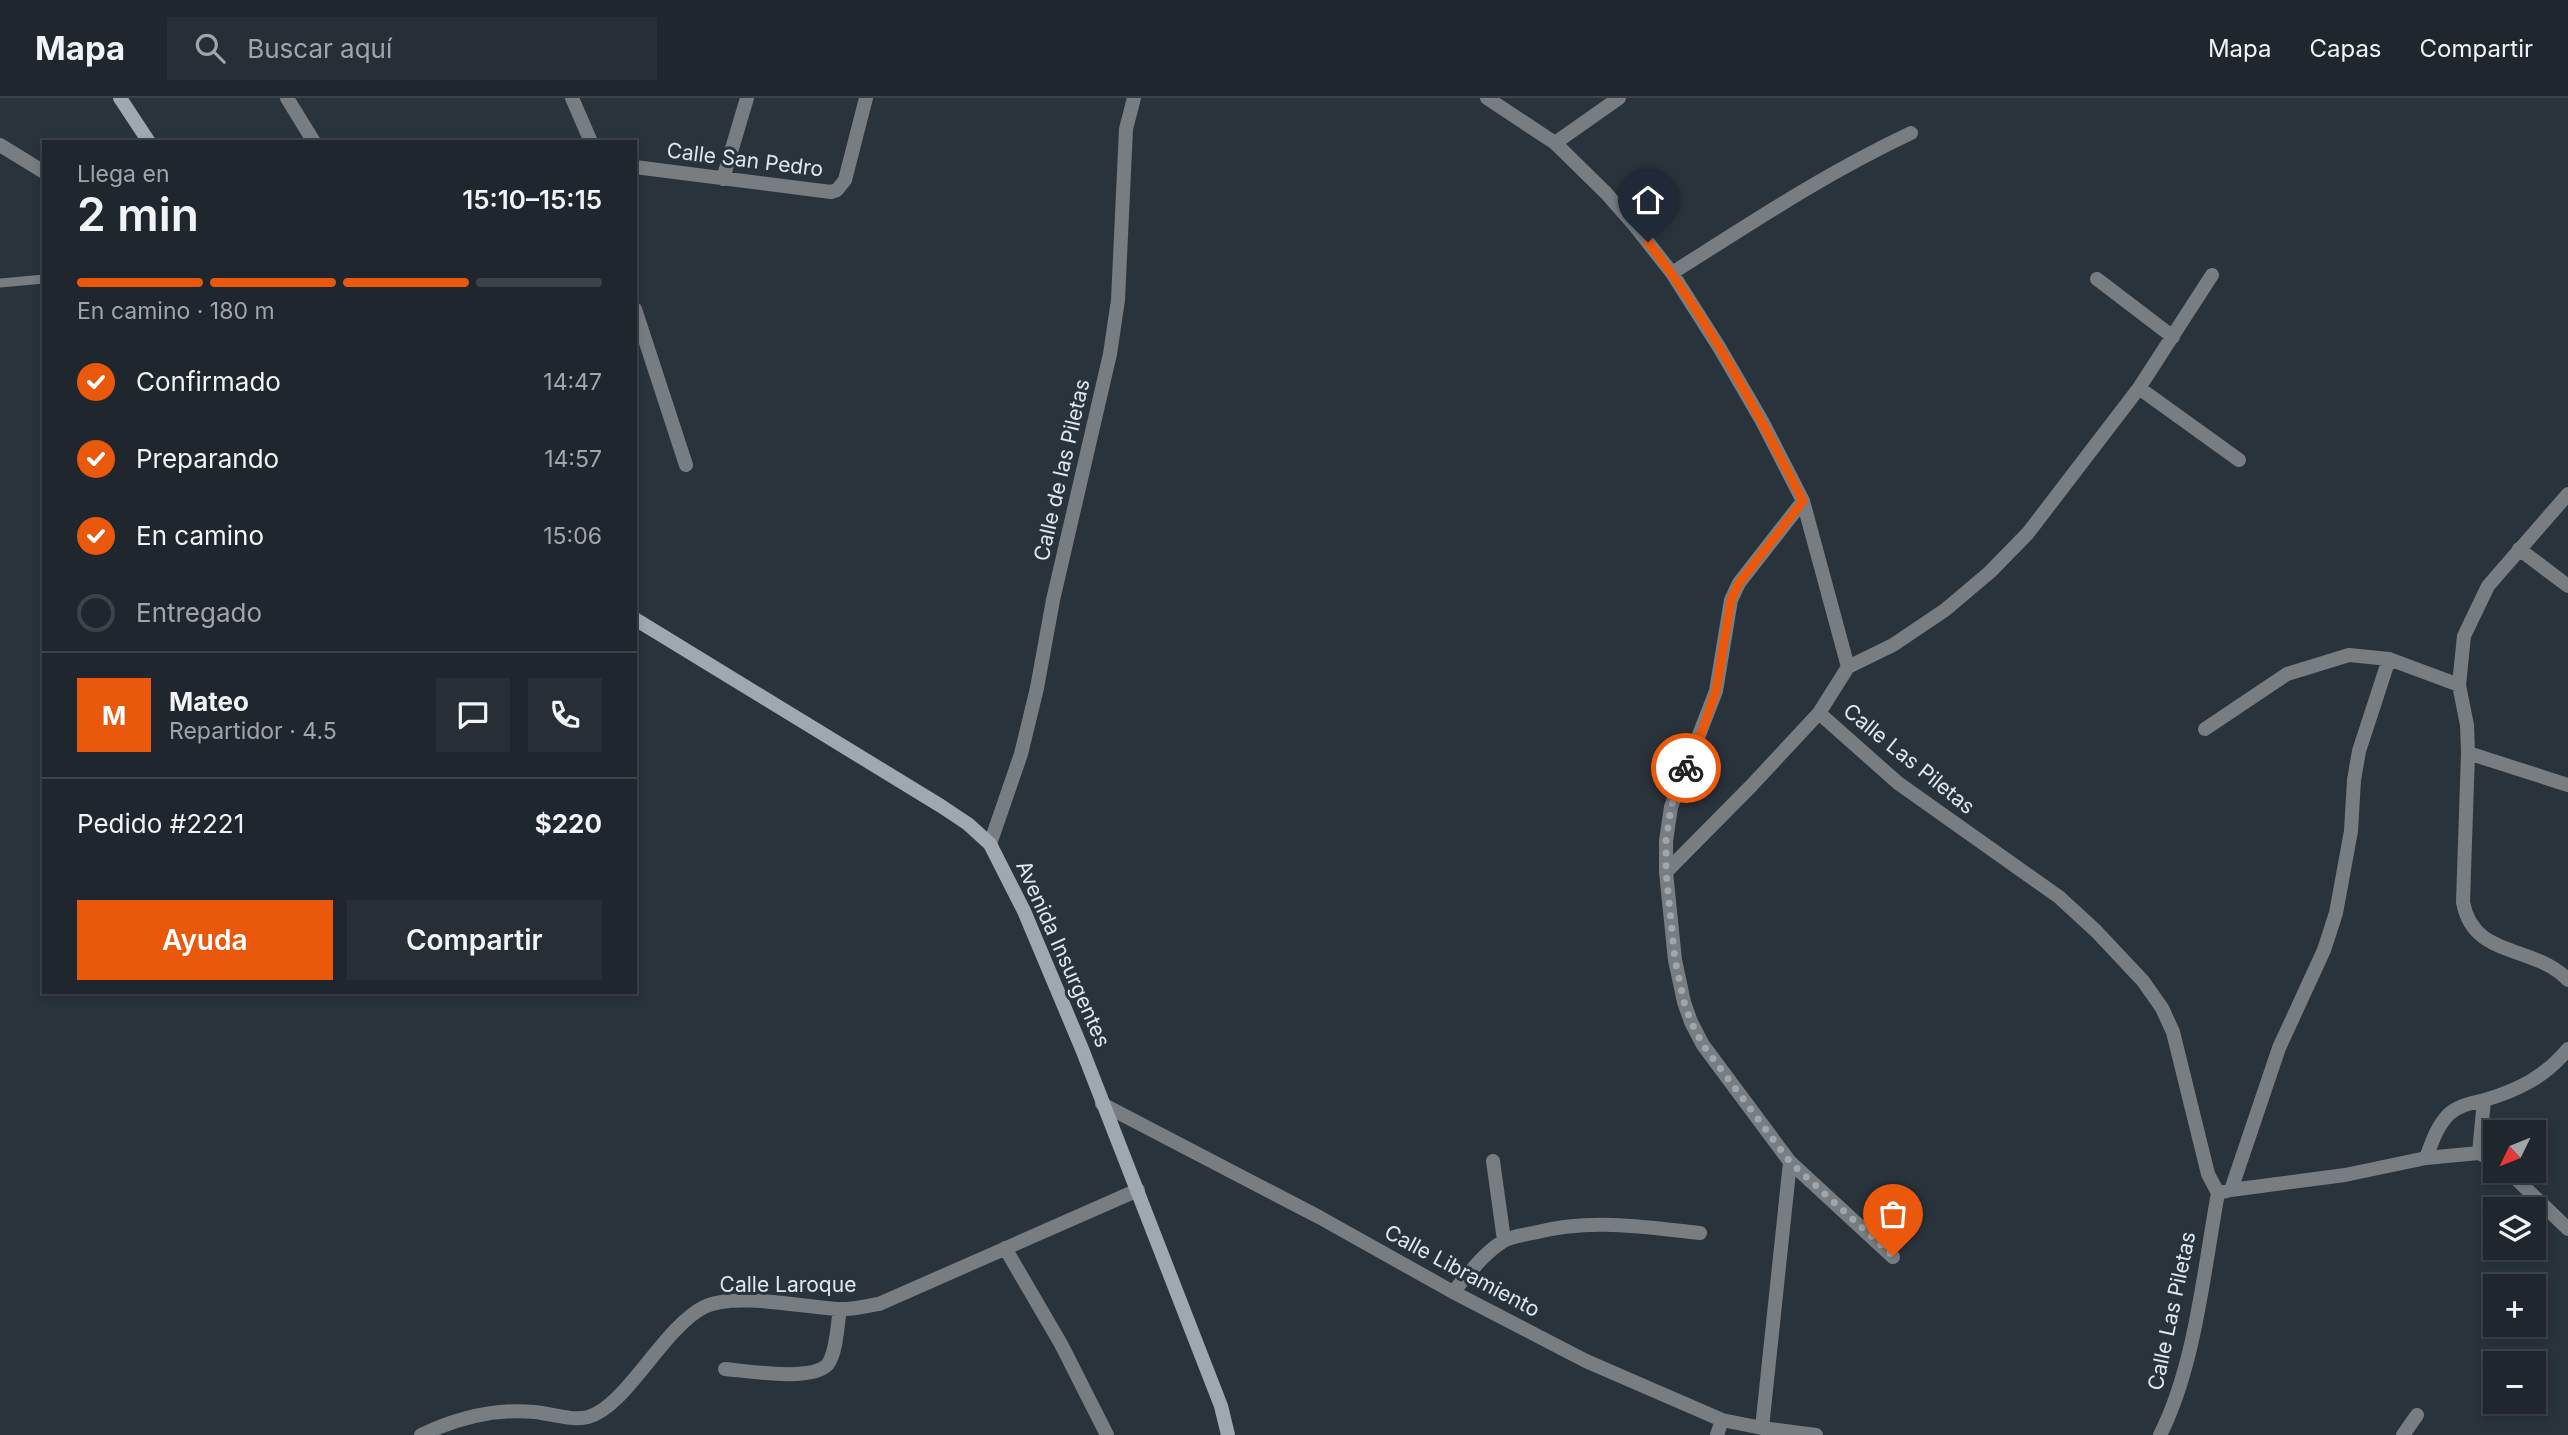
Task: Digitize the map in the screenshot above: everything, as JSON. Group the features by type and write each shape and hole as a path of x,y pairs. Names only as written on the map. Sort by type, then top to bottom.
{"main road":[{"path":"120,98 148,140"},
{"name":"Avenida Insurgentes","path":"637,620 941,806 968,824 990,844 1024,911 1082,1049 1221,1406 1228,1435"}],"street":[{"path":"286,98 313,140"},
{"path":"572,98 589,140"},
{"path":"723,178 747,98"},
{"name":"Calle San Pedro","path":"637,167 825,192 837,190 845,180 866,98"},
{"name":"Calle de las Piletas","path":"990,844 1021,754 1037,688 1053,600 1110,354 1118,300 1126,129 1134,98"},
{"path":"1488,98 1555,143 1636,226 1672,273 1719,346 1803,501 1849,667 1893,645 1945,610 1990,572 2028,533 2139,388 2212,275"},
{"path":"1555,143 1619,98"},
{"path":"1672,273 1830,173 1911,133"},
{"path":"0,145 42,171"},
{"path":"2097,279 2173,337"},
{"path":"637,315 686,465"},
{"path":"2139,388 2239,460"},
{"path":"2568,494 2488,586 2464,636 2459,685 2467,725 2468,753 2463,902 2466,917 2472,929 2483,938 2552,966 2568,980"},
{"path":"1803,501 1746,574 1731,600 1716,691 1671,807 1666,841 1666,872 1675,960 1684,1002 1703,1045 1790,1162 1893,1256"},
{"path":"2519,549 2568,586"},
{"path":"2205,729 2287,674 2349,655 2389,659 2459,685"},
{"name":"Calle Las Piletas","path":"2160,1435 2189,1354 2225,1191 2280,1048 2313,977 2336,913 2351,831 2359,751 2389,659"},
{"name":"Calle Las Piletas","path":"1849,667 1819,713 1898,783 2059,897 2096,931 2143,981 2162,1008 2173,1032 2204,1162 2212,1183 2225,1191"},
{"path":"1666,872 1819,713"},
{"path":"2468,753 2568,785"},
{"path":"2426,1158 2439,1126 2450,1113 2463,1105 2524,1087 2558,1062 2568,1049"},
{"path":"2479,1153 2484,1100"},
{"name":"Calle Libramiento","path":"1102,1104 1586,1361 1722,1420 1762,1429 1816,1435"},
{"path":"2225,1191 2345,1175 2426,1158 2479,1153 2483,1155"},
{"path":"1493,1161 1504,1240"},
{"path":"1762,1429 1790,1162"},
{"path":"2520,1183 2568,1229"},
{"name":"Calle Laroque","path":"421,1435 460,1418 495,1413 533,1412 573,1418 589,1417 619,1395 678,1327 706,1306 722,1301 746,1301 840,1310 879,1304 1138,1190"},
{"path":"1453,1292 1504,1240 1561,1226 1590,1223 1700,1233"},
{"path":"1005,1248 1060,1344 1107,1435"},
{"path":"725,1369 784,1374 813,1373 821,1370 831,1356 840,1310"},
{"path":"2403,1435 2417,1415"},
{"path":"1717,1435 1722,1420"}],"lane":[{"path":"0,283 42,279"}],"way so far":[{"path":"1686,768 1671,807 1666,841 1666,872 1675,960 1691,1022 1703,1045 1790,1162 1893,1256"}],"route":[{"path":"1648,242 1672,273 1719,346 1803,501 1739,583 1731,600 1716,691 1686,768"}]}
